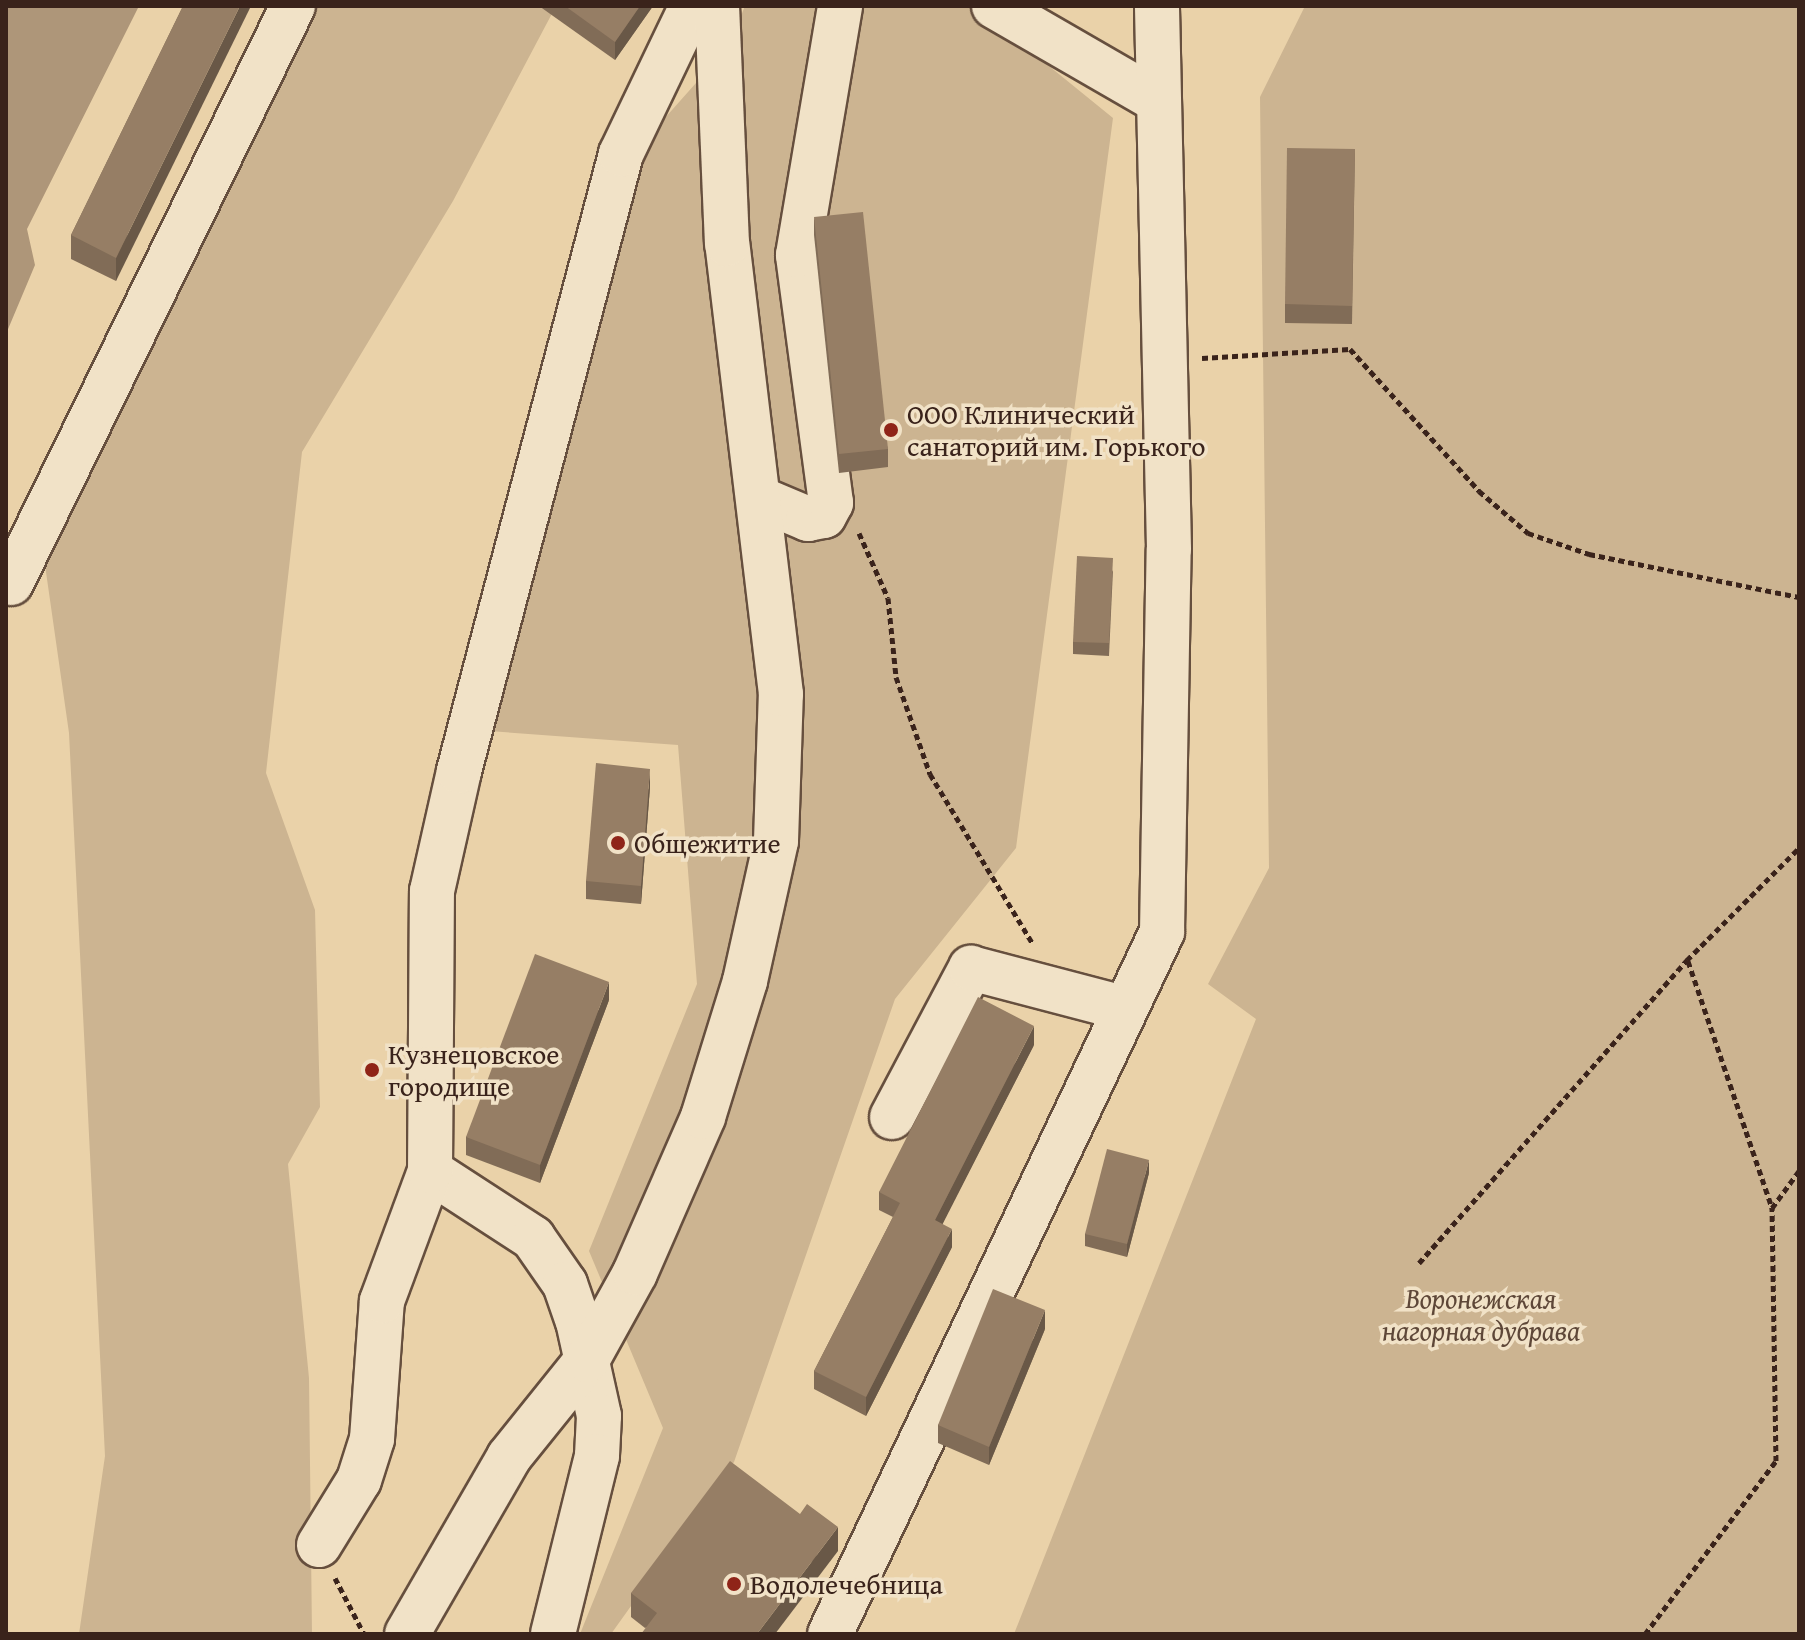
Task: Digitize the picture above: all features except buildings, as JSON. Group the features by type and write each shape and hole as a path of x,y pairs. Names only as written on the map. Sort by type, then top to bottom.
{"street":[{"path":"11,583 293,6"},
{"path":"319,1545 359,1480 372,1439 382,1301 430,1171 432,891 449,816 621,154 692,6"},
{"path":"407,1634 509,1457 587,1360 703,1117 745,981 776,841 781,694 763,500 727,244 717,6"},
{"path":"763,500 808,519 824,516 831,503 798,255 840,6"},
{"path":"994,6 1155,99"},
{"path":"830,1634 1162,932 1169,549 1155,99 1157,6"},
{"path":"892,1117 971,968 1124,1008"},
{"path":"430,1171 533,1238 565,1284 587,1360 599,1416 597,1456 553,1634"}],"path":[{"path":"1161,360 1350,349 1479,491 1528,533 1589,554 1799,597"},
{"path":"831,503 866,540 888,598 896,677 930,774 1019,912 1053,989"},
{"path":"1419,1263 1687,960 1799,848"},
{"path":"1645,1634 1776,1461 1772,1208 1687,960"},
{"path":"1772,1208 1799,1171"},
{"path":"319,1545 364,1634"}],"green space":[{"path":"309,6 556,6 453,201 302,452 266,773 315,910 320,1107 288,1164 309,1378 312,1634 79,1634 105,1456 69,733 44,558"},
{"path":"745,6 975,6 1113,118 1016,848 895,999 734,1462 611,1634 580,1634 663,1428 589,1251 697,984 678,745 489,731 640,146 728,47"},
{"name":"Воронежская нагорная дубрава","path":"1305,6 1799,6 1799,1634 1014,1634 1256,1019 1208,984 1269,868 1260,97"}],"shaded area":[{"path":"6,6 139,6 27,229 35,265 6,334"}],"place":[{"name":"ООО Клинический санаторий им. Горького","path":"891,430"},
{"name":"Общежитие","path":"618,843"},
{"name":"Кузнецовское городище","path":"372,1070"},
{"name":"Водолечебница","path":"734,1584"}]}
